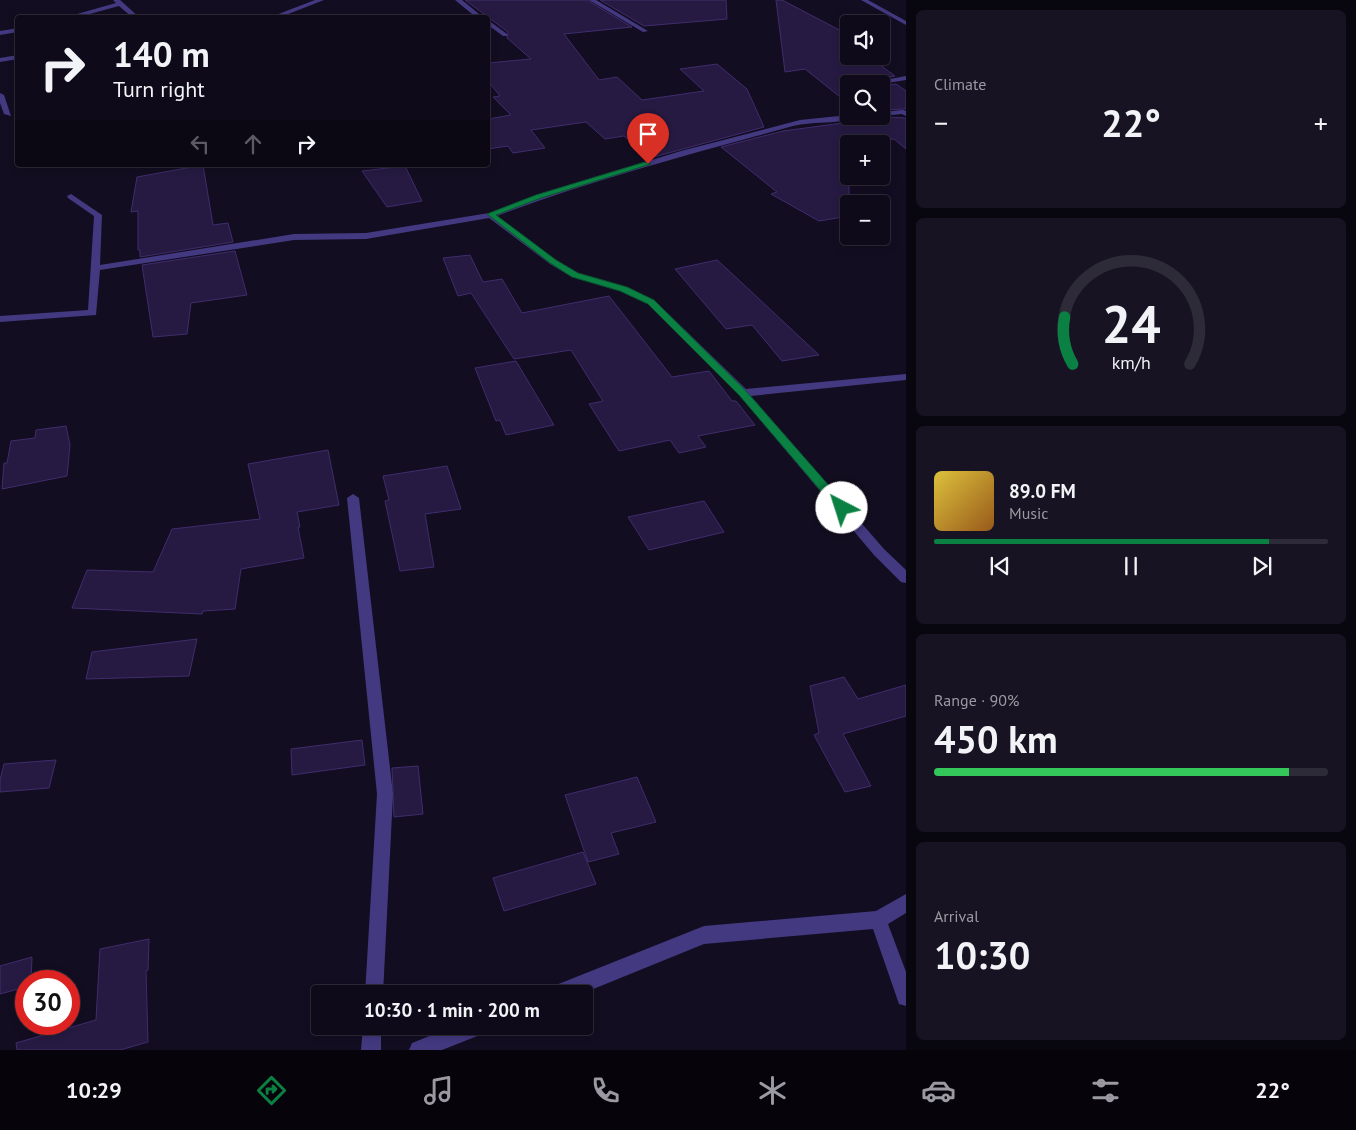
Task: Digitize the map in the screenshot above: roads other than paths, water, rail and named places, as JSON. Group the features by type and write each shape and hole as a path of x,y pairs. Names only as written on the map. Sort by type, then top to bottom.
{"street":[{"path":"279,15 320,0"},
{"path":"458,0 477,15"},
{"path":"592,0 645,31"},
{"path":"864,0 906,23"},
{"path":"76,15 118,2 134,15"},
{"path":"490,24 505,35"},
{"path":"0,33 15,30"},
{"path":"0,60 15,58"},
{"path":"890,80 906,78"},
{"path":"0,95 8,114"},
{"path":"0,118 15,111"},
{"path":"890,113 903,112 906,114"},
{"path":"96,268 294,237 366,236 491,214 538,197 694,150 800,122 840,118"},
{"path":"0,319 93,313 98,215 71,196"},
{"path":"491,214 553,262 575,275 624,289 651,302 743,393 879,552 906,578"},
{"path":"743,393 906,377"},
{"path":"353,498 385,794 374,985"},
{"path":"580,985 704,935 878,920 906,903"},
{"path":"878,920 906,997"},
{"path":"371,1050 372,1035"},
{"path":"419,1050 456,1035"}]}
